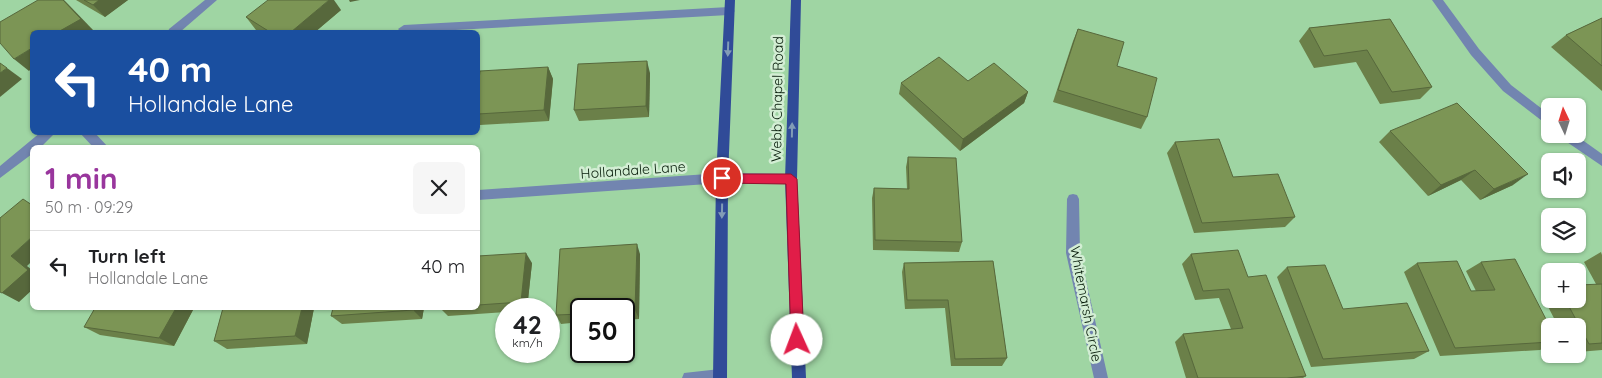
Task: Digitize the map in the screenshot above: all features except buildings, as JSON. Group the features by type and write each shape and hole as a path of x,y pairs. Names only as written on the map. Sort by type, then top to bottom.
{"main road":[{"name":"Webb Chapel Road","path":"796,0 791,179 799,378"},
{"path":"720,377 722,178 730,6"}],"street":[{"path":"175,30 212,0"},
{"path":"1437,0 1475,52 1507,88 1541,115"},
{"path":"404,29 730,6"},
{"path":"34,145 46,135"},
{"path":"88,135 100,145"},
{"path":"1577,143 1602,161"},
{"path":"0,172 30,148"},
{"name":"Hollandale Lane","path":"480,195 722,178 791,179"},
{"name":"Whitemarsh Circle","path":"1072,199 1073,253 1101,378"},
{"path":"690,378 720,377"}],"route":[{"path":"722,178 791,179 797,340"}]}
